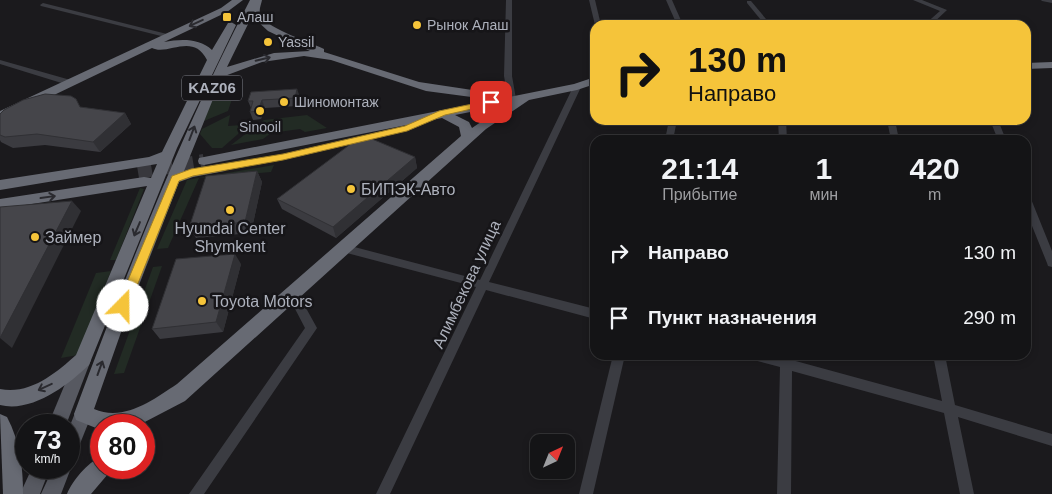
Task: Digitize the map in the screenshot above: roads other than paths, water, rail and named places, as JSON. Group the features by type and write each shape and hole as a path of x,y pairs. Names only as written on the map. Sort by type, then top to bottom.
{"highway":[{"path":"126,58 224,10 238,0"},
{"name":"KАZ06","path":"0,397 4,399 19,397 39,390 59,381 83,360 146,179 168,154 212,60 245,0"},
{"name":"KАZ06","path":"256,0 254,12 264,24 333,57 417,85 512,99"},
{"name":"KАZ06","path":"83,414 117,321 175,179 195,155 218,75 256,0"},
{"path":"0,116 151,48 182,43 203,46 210,52 212,60"},
{"path":"218,75 248,63 278,56 305,53 333,57"},
{"path":"1031,61 1051,65"},
{"path":"1031,66 1051,65"},
{"name":"KАZ06","path":"435,108 512,99 590,82"},
{"path":"417,85 432,92 435,108"},
{"name":"KАZ06","path":"576,86 590,86"},
{"path":"155,417 463,141 527,96"},
{"path":"175,179 191,173 283,157 407,129 435,108"},
{"path":"191,173 195,155 435,108 465,126 467,136 463,141"},
{"path":"0,185 152,161 168,154"},
{"path":"146,179 152,161"},
{"path":"0,193 146,179"},
{"path":"0,204 146,179"},
{"path":"83,414 102,421 112,422 135,418 158,407 185,389"},
{"path":"0,424 5,433 13,459 13,494"},
{"path":"77,494 90,479"}],"main road":[{"path":"61,414 83,360"},
{"path":"80,422 83,414"},
{"path":"30,494 36,479"},
{"path":"51,494 57,479"}],"street":[{"path":"509,0 508,76 512,99"},
{"path":"592,0 597,20"},
{"path":"669,0 678,20"},
{"path":"916,0 944,10 933,20"},
{"path":"1044,0 1052,1"},
{"path":"749,1 764,20"},
{"path":"43,5 169,36"},
{"path":"0,62 71,83"},
{"name":"Алимбекова улица","path":"383,494 484,284 576,86"},
{"path":"1031,211 1052,263"},
{"path":"343,248 590,313"},
{"path":"196,494 311,328 297,302 290,296"},
{"path":"586,494 618,360"},
{"path":"784,494 786,360"},
{"path":"789,360 1052,440"},
{"path":"940,360 967,494"}],"tunnel":[{"path":"138,172 204,161"}],"place":[{"name":"Алаш","path":"227,17"},
{"name":"Рынок Алаш","path":"417,25"},
{"name":"Yassil","path":"268,42"},
{"name":"Шиномонтаж","path":"284,102"},
{"name":"Sinooil","path":"260,111"},
{"name":"БИПЭК-Авто","path":"351,189"},
{"name":"Hyundai Center Shymkent","path":"230,210"},
{"name":"Займер","path":"35,237"},
{"name":"Toyota Motors","path":"202,301"}]}
